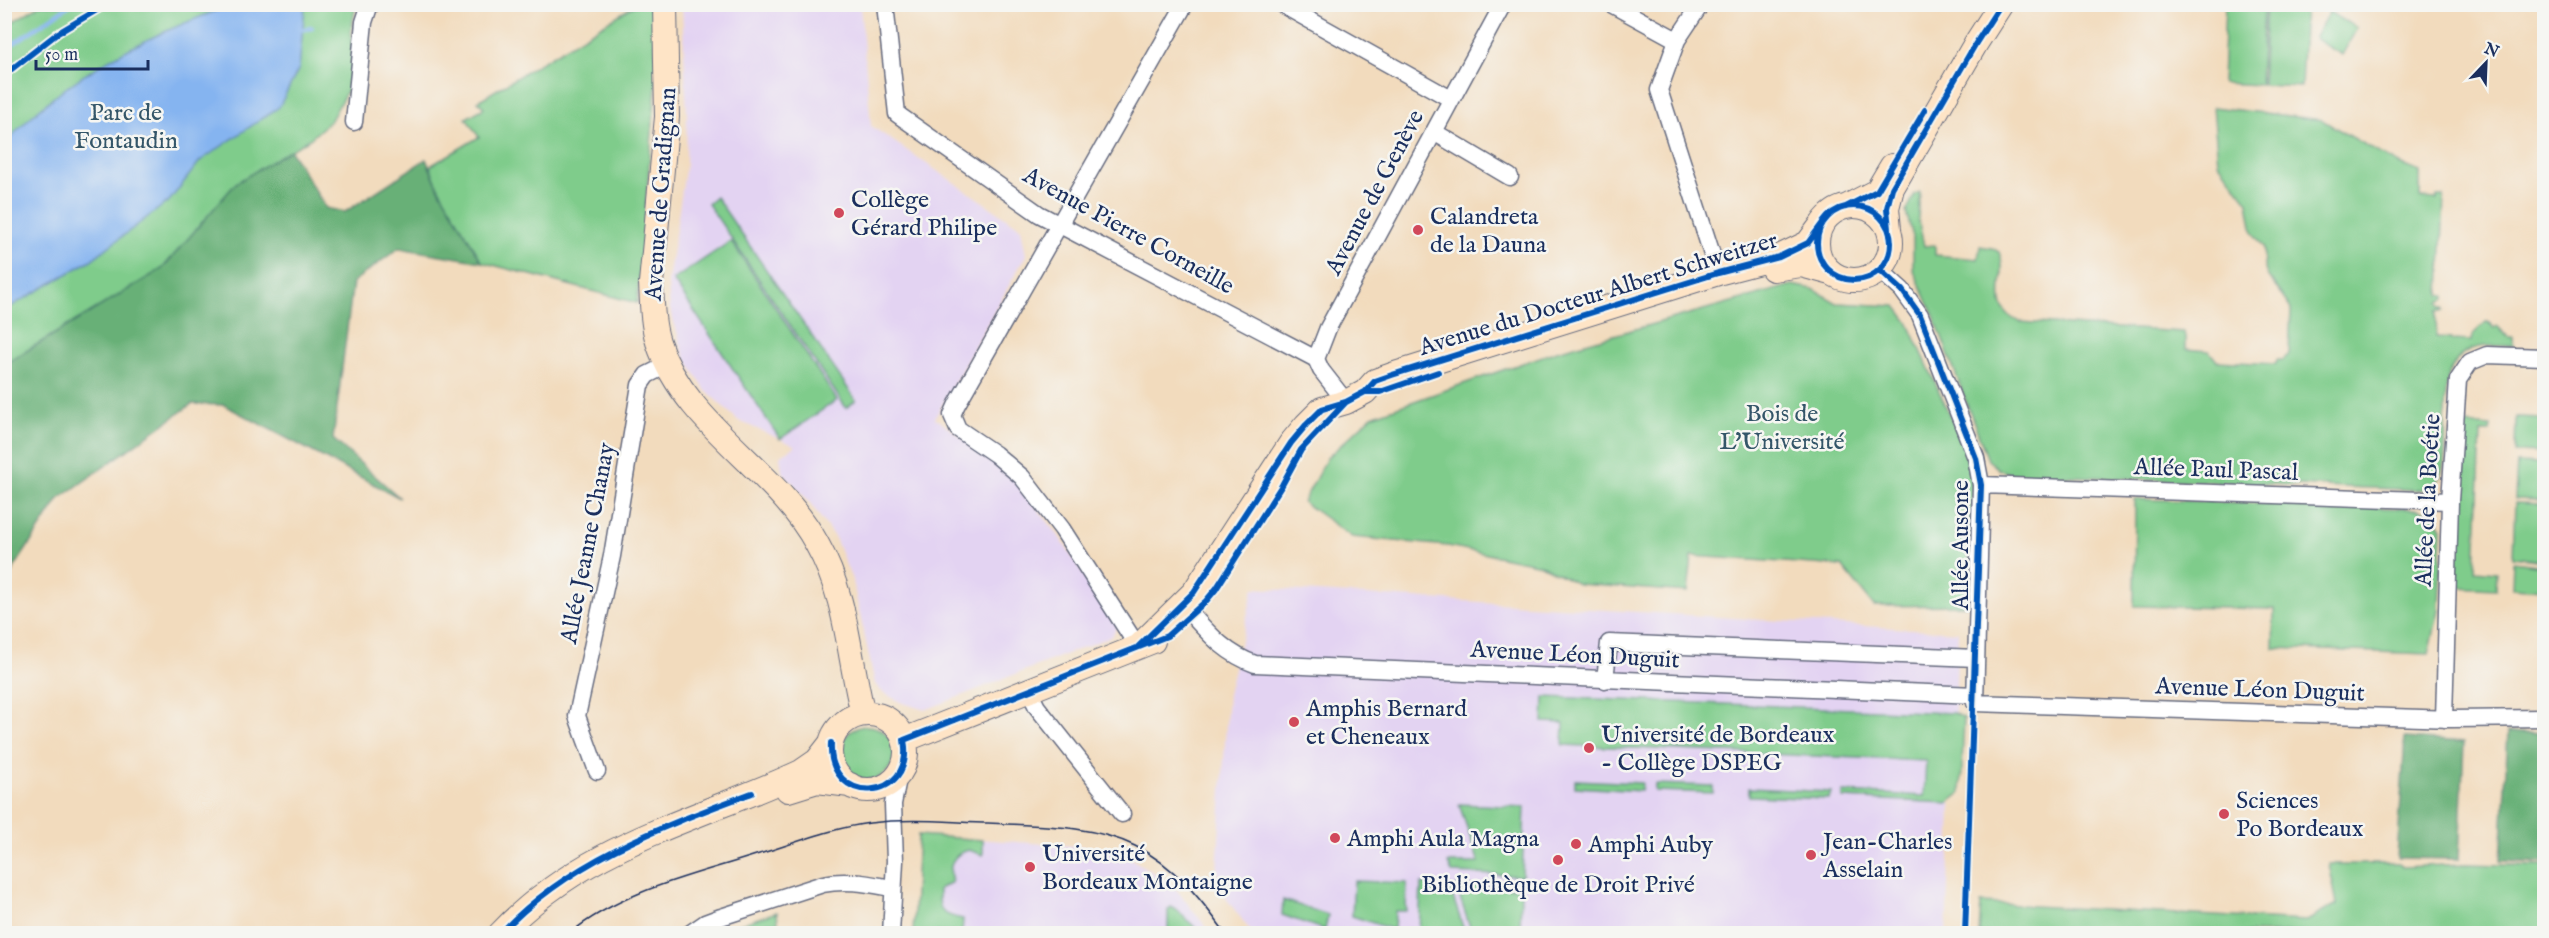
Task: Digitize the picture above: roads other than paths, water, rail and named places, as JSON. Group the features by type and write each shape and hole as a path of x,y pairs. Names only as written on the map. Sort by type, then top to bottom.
{"main road":[{"name":"Avenue de Gradignan","path":"665,4 667,117 651,283 652,310 657,340 677,383 694,404 800,515 818,544 834,579 845,615 863,714"},
{"path":"1990,4 1877,191 1828,216 1822,224 1816,245 1824,266 1841,279 1862,280 1880,270 1891,251 1887,208 1893,188 1976,43 2001,4"},
{"path":"1846,207 1859,206 1871,210 1889,229"},
{"name":"Avenue du Docteur Albert Schweitzer","path":"904,740 1167,636 1192,615 1216,590 1282,485 1301,450 1355,397 1375,381 1718,273 1779,257 1808,243 1822,224"},
{"name":"Avenue du Docteur Albert Schweitzer","path":"1138,647 1194,592 1291,443 1322,409 1722,282 1783,266 1800,265 1832,273"},
{"path":"500,933 541,896 571,874 609,852 801,772 817,761 842,724 851,718 863,714 882,717 892,722 904,740 906,752 904,764 899,774 882,788 860,789 828,781 807,783 644,845 578,882 549,902 513,933"},
{"path":"831,743 830,756 833,768 840,778 850,785"}],"street":[{"path":"354,122 364,22 370,4"},
{"name":"Avenue Pierre Corneille","path":"885,4 897,114 1039,214 1316,359"},
{"path":"1138,647 1062,529 1022,477 995,454 958,429 952,416 1185,4"},
{"path":"1281,4 1451,99"},
{"name":"Avenue de Genève","path":"1316,359 1328,328 1503,4"},
{"path":"1611,4 1677,40"},
{"path":"1701,4 1677,40 1659,90 1718,273"},
{"path":"1434,132 1510,177"},
{"name":"Allée Ausone","path":"1880,270 1911,300 1924,323 1976,458 1981,485 1975,699"},
{"name":"Allée de la Boétie","path":"2444,719 2450,501 2458,380 2470,362 2487,355 2544,357"},
{"path":"1316,359 1321,370 1355,397"},
{"name":"Allée Jeanne Chanay","path":"597,771 577,716 612,556 640,385 647,375 667,364"},
{"name":"Allée Paul Pascal","path":"1981,485 2450,501"},
{"name":"Avenue Léon Duguit","path":"1192,615 1231,654 1255,664 2444,719 2544,718"},
{"path":"1605,680 1609,643 1976,658"},
{"path":"1029,691 1037,707 1122,814"},
{"path":"891,933 895,861 893,804 899,774"},
{"path":"689,933 721,917 823,884 863,883 892,888"}],"water":[{"path":"232,5 305,5 299,68 279,107 200,161 170,200 91,260 5,310 5,144 28,119 54,97 109,60 169,30"}],"waterway":[{"path":"4,50 71,4"},
{"path":"297,30 312,28"}],"tram line":[{"path":"569,934 612,906 658,886 841,829 870,823 914,821 1063,827 1118,839 1149,854 1175,873 1197,896 1226,934"}],"place":[{"name":"Collège Gérard Philipe","path":"839,213"},
{"name":"Calandreta de la Dauna","path":"1418,230"},
{"name":"Amphis Bernard et Cheneaux","path":"1294,722"},
{"name":"Université de Bordeaux - Collège DSPEG","path":"1589,748"},
{"name":"Sciences Po Bordeaux","path":"2224,814"},
{"name":"Amphi Aula Magna","path":"1335,838"},
{"name":"Amphi Auby","path":"1576,844"},
{"name":"Jean-Charles Asselain","path":"1811,855"},
{"name":"Bibliothèque de Droit Privé","path":"1558,860"},
{"name":"Université Bordeaux Montaigne","path":"1030,867"}],"park label":[{"name":"Parc de Fontaudin","path":"126,126"},
{"name":"Bois de L'Université","path":"1782,427"}]}
